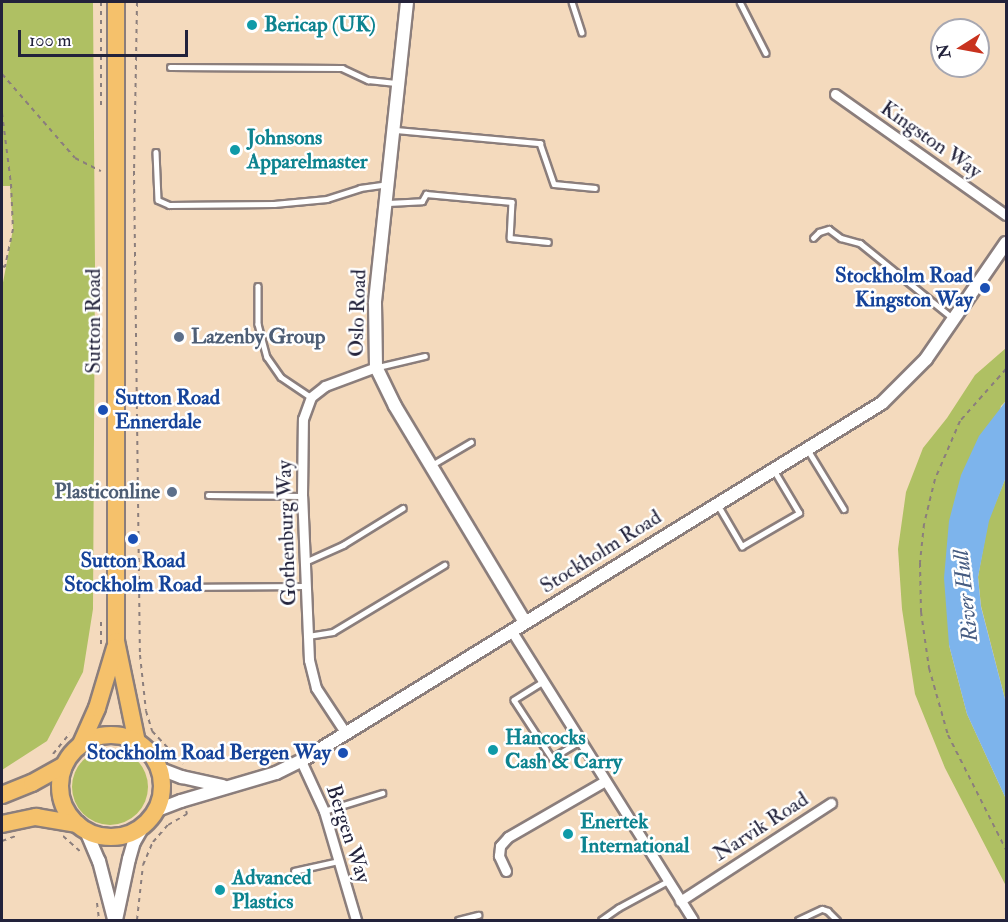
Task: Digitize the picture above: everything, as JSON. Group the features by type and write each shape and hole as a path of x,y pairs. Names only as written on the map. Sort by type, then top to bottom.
{"highway":[{"name":"Sutton Road","path":"109,644 116,2"},
{"path":"109,644 137,742"},
{"path":"2,795 32,783 64,765 81,744 97,708 109,644"},
{"path":"2,824 36,818 81,827 100,836 116,837 131,833 144,825 155,812 162,782 150,753 137,742 124,736 94,737 81,744"},
{"path":"64,765 60,781 61,797 66,812 81,827"}],"street":[{"name":"Oslo Road","path":"407,2 375,303 376,368 395,406 525,622"},
{"name":"Kingston Way","path":"835,94 1006,215"},
{"name":"Stockholm Road","path":"155,812 181,801 276,773 301,761 882,403 926,359 1005,248"},
{"path":"311,397 325,386 376,368"},
{"name":"Gothenburg Way","path":"311,397 303,419 302,496 309,660 316,688 345,732"},
{"path":"511,630 693,921"},
{"name":"Bergen Way","path":"301,761 324,811 356,921"},
{"path":"158,768 182,777 227,787"},
{"path":"506,871 499,856 500,846 508,837 605,781"},
{"name":"Narvik Road","path":"680,901 831,803"},
{"path":"115,921 129,859 144,825"},
{"path":"81,827 99,861 115,921"}],"lane":[{"path":"572,2 582,32"},
{"path":"740,2 766,53"},
{"path":"170,67 342,68 368,80 398,83"},
{"path":"393,130 540,142 554,184 595,188"},
{"path":"156,152 158,200 170,205 274,204 316,200 387,184"},
{"path":"386,203 422,201 426,194 512,202 510,238 548,242"},
{"path":"813,238 819,232 829,229 841,238 860,243 954,319"},
{"path":"258,286 258,324 267,357 281,377 311,397"},
{"path":"376,368 425,356"},
{"path":"432,465 471,442"},
{"path":"808,449 844,509"},
{"path":"718,504 742,546 799,513 774,471"},
{"path":"208,495 302,496"},
{"path":"305,562 344,544 403,508"},
{"path":"308,636 333,632 444,565"},
{"path":"176,587 306,586"},
{"path":"543,682 514,700 552,758 580,741"},
{"path":"324,811 382,793"},
{"path":"294,871 339,861"},
{"path":"601,921 618,908 668,881"},
{"path":"798,921 822,909 828,911 837,921"},
{"path":"458,921 478,915"}],"path":[{"path":"101,2 101,113"},
{"path":"137,2 134,171 140,655 146,711 152,731 185,766 182,777"},
{"path":"2,74 75,158 101,171"},
{"path":"2,113 11,184 13,228 6,267 2,266"},
{"path":"101,160 101,182"},
{"path":"1006,369 960,421 936,478 924,524 920,562 921,612 929,668 945,724 1006,850"},
{"path":"101,612 109,644"},
{"path":"46,759 55,753 75,726"},
{"path":"137,921 143,865 153,842 168,825 187,814 181,801"},
{"path":"57,833 71,841 84,854"},
{"path":"129,859 143,865"},
{"path":"96,900 99,921"}],"green space":[{"path":"2,2 93,2 95,265 93,609 83,672 47,741 2,770 2,288 13,229 10,186 2,186"},
{"path":"1006,348 1006,401 1001,406 949,645 967,714 1006,799 1006,886 945,768 915,694 902,609 898,549 906,492 923,448 947,418 975,375"},
{"path":"1006,477 1006,703 981,606 978,577 988,521"},
{"path":"110,749 125,752 137,760 145,772 148,787 145,802 137,814 125,822 110,825 95,822 83,814 75,802 72,787 75,772 83,760 95,752"}],"water":[{"name":"River Hull","path":"1006,401 1006,477 989,521 978,577 981,607 1006,703 1006,799 967,714 949,645 944,578 949,521 961,475 979,436"}],"place":[{"name":"Bericap (UK)","path":"252,25"},
{"name":"Johnsons Apparelmaster","path":"235,150"},
{"name":"Stockholm Road Kingston Way","path":"985,288"},
{"name":"Lazenby Group","path":"179,337"},
{"name":"Sutton Road Ennerdale","path":"103,410"},
{"name":"Plasticonline","path":"172,492"},
{"name":"Sutton Road Stockholm Road","path":"133,539"},
{"name":"Hancocks Cash & Carry","path":"493,750"},
{"name":"Stockholm Road Bergen Way","path":"343,753"},
{"name":"Enertek International","path":"568,834"},
{"name":"Advanced Plastics","path":"220,890"}]}
